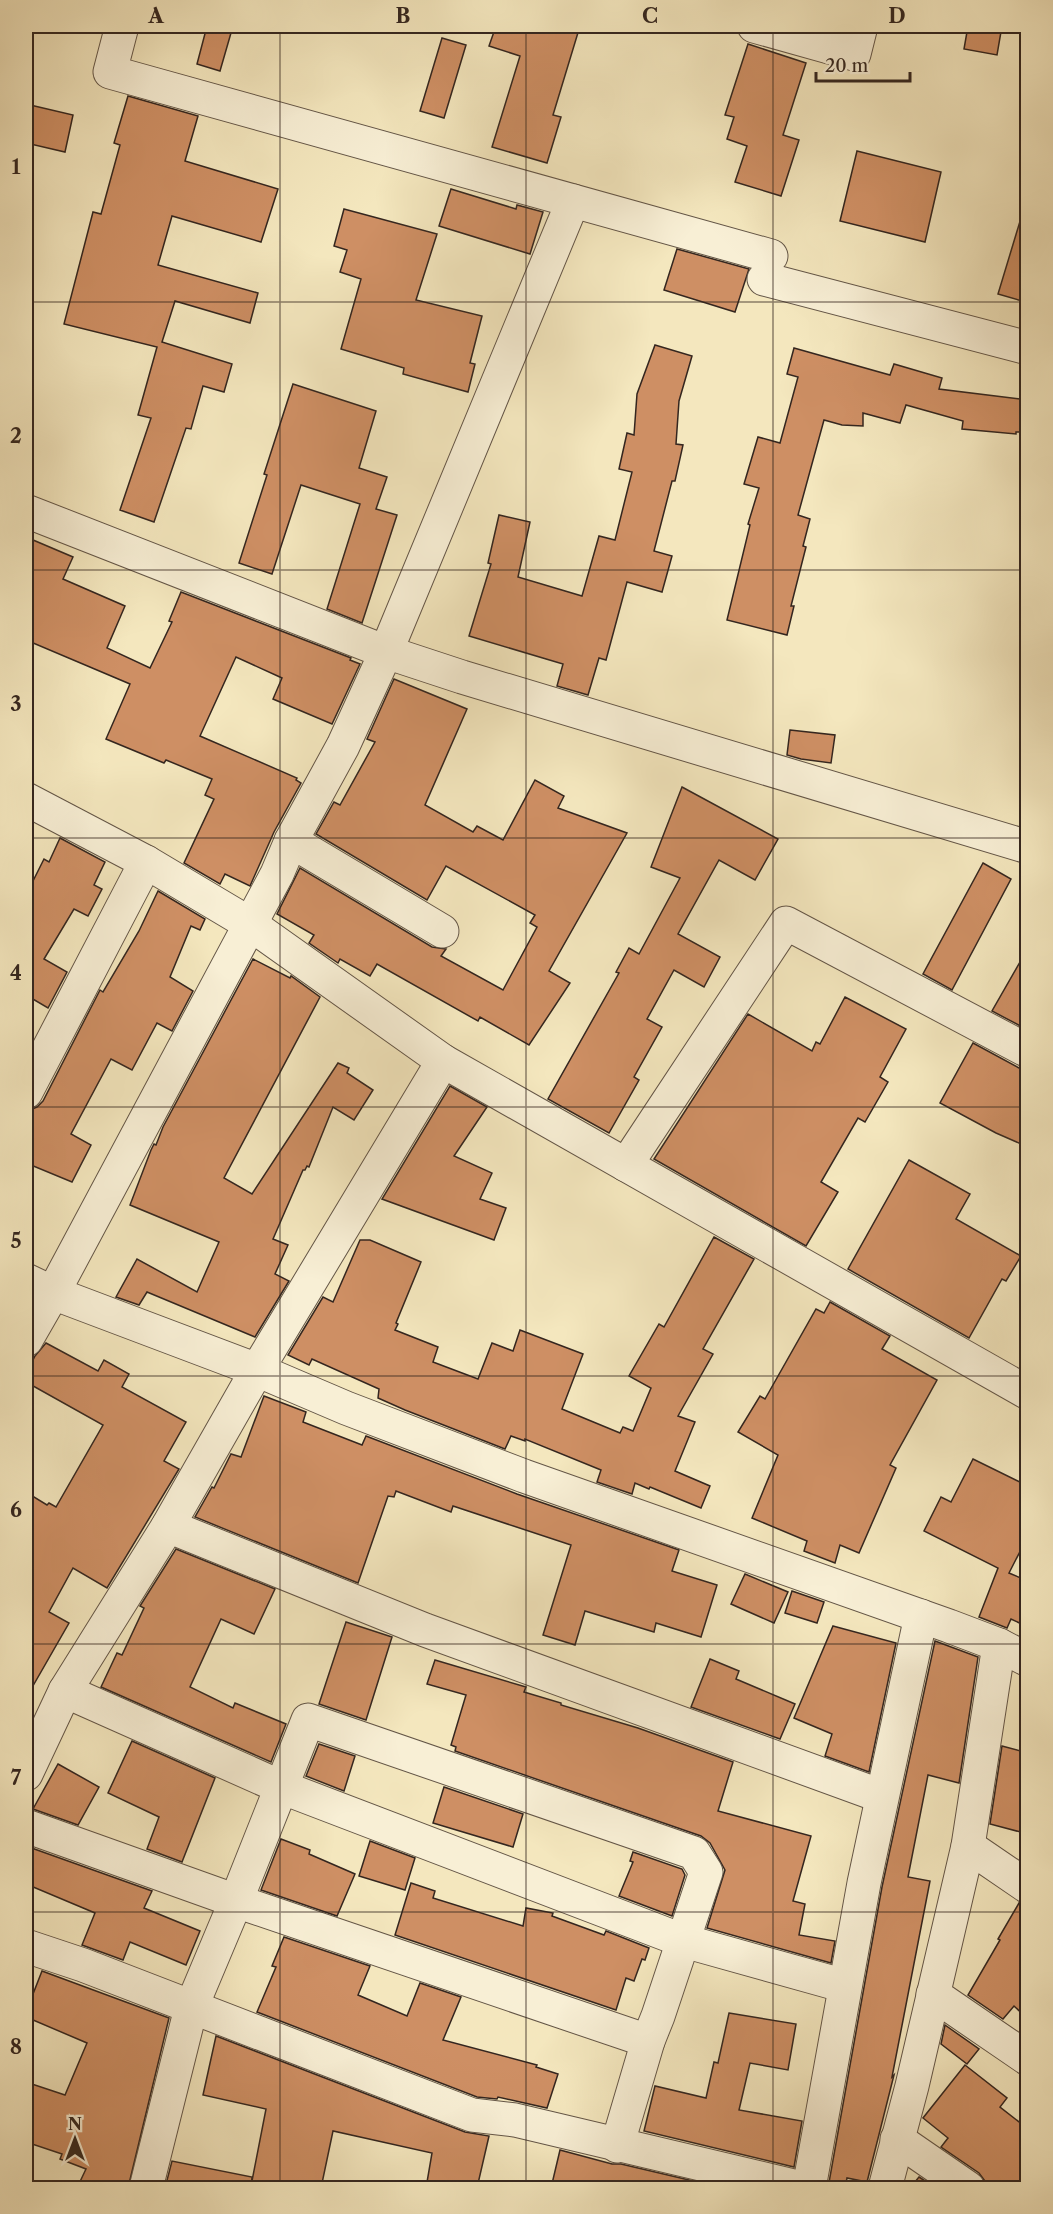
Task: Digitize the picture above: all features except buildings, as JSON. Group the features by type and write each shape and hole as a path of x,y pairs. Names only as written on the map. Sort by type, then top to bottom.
{"street":[{"path":"122,26 110,72 573,201 767,267 1028,348"},
{"path":"754,26 854,54 861,26"},
{"path":"26,1340 39,1286 250,924 277,874 291,841 343,747 386,652 573,201"},
{"path":"26,511 386,652 462,677 1028,847"},
{"path":"28,808 146,862 250,924 443,1061 1028,1393"},
{"path":"291,841 442,931"},
{"path":"26,1092 146,862"},
{"path":"626,1165 786,923 1028,1051"},
{"path":"26,1774 65,1691 168,1526 257,1370 443,1061"},
{"path":"39,1286 524,1476 921,1616 999,1645 1028,1660"},
{"path":"168,1526 425,1630 881,1796"},
{"path":"809,2188 881,1796 921,1616"},
{"path":"885,2188 968,1846 999,1645"},
{"path":"65,1691 281,1787 684,1941 845,1986"},
{"path":"146,2188 191,2008 308,1720 694,1854 706,1872 648,2041 617,2146"},
{"path":"26,1826 236,1901 648,2041"},
{"path":"968,1846 1028,1887"},
{"path":"26,1946 82,1965 472,2115 515,2120 802,2188"},
{"path":"933,1994 1028,2059"},
{"path":"897,2139 968,2188"}]}
